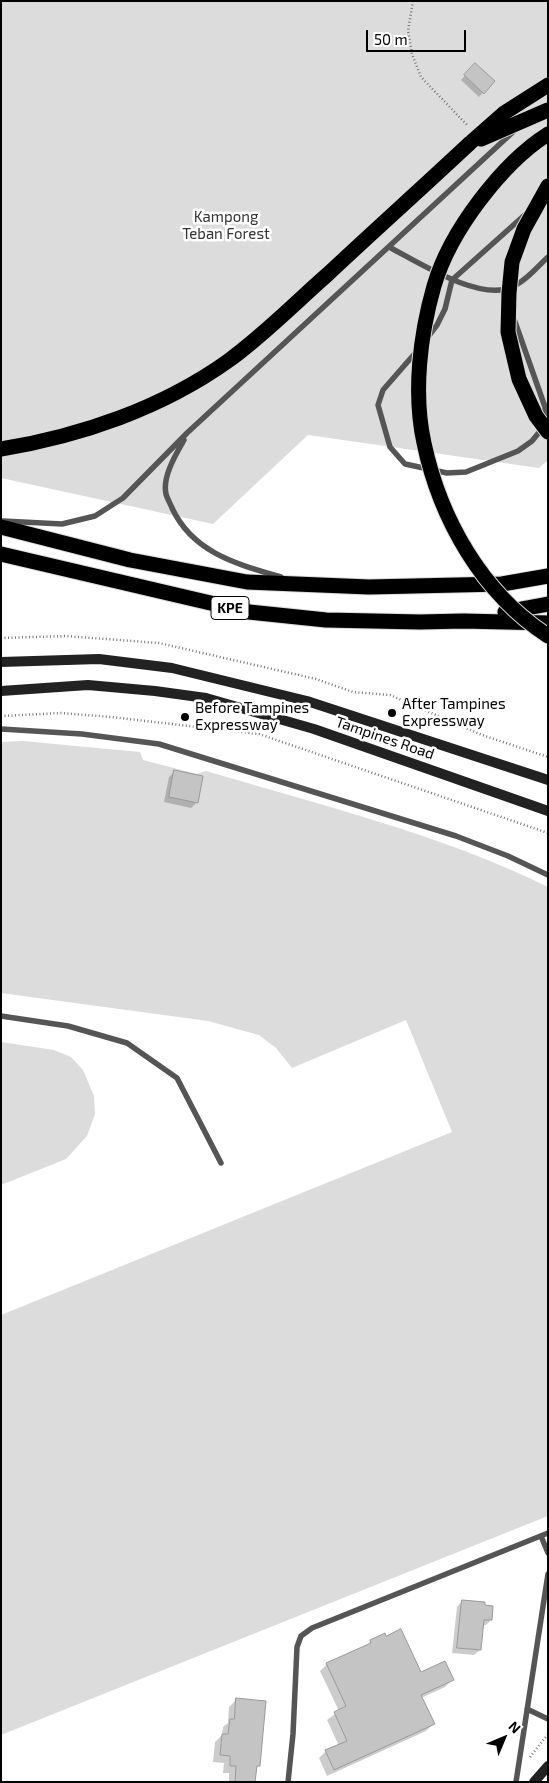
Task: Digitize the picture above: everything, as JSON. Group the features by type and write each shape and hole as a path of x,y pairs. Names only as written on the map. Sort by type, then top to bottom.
{"highway":[{"path":"1,449 62,437 136,411 182,389 228,361 271,326 472,137 504,113 548,85"},
{"path":"472,137 548,110"},
{"path":"548,134 537,141 498,177 470,214 446,255 434,285 426,320 420,364 419,398 424,443 437,490 458,538 482,574 512,608 548,636"},
{"path":"547,423 536,416 519,379 508,332 508,312 512,262 524,229 548,186"},
{"name":"KPE","path":"1,526 130,560 247,582 369,587 502,584 548,576"},
{"name":"KPE","path":"1,554 249,612 336,620 463,621"},
{"path":"463,621 548,604"},
{"path":"463,621 548,623"}],"main road":[{"name":"Tampines Road","path":"1,662 99,660 172,668 307,701 548,780"},
{"name":"Tampines Road","path":"1,691 88,685 206,698 314,729 548,811"},
{"path":"534,1782 548,1766"}],"lane":[{"path":"1,521 62,524 95,516 123,498 187,434 532,114"},
{"path":"503,289 545,407 547,423 532,442 518,451 466,472 447,473 405,464 390,447 378,405 383,390 410,360 437,324 445,309 452,280 548,194"},
{"path":"389,247 452,280 480,288 496,290 510,288 522,282 548,257"},
{"path":"187,434 168,470 165,493 179,523 200,545 236,564 301,583"},
{"path":"1,729 82,734 159,744 456,836 508,856 548,875"},
{"path":"1,1016 68,1026 127,1043 177,1078 221,1163"},
{"path":"288,1782 293,1734 296,1647 301,1636 312,1628 545,1534 548,1553"},
{"path":"516,1782 548,1574"},
{"path":"527,1709 548,1719"}],"path":[{"path":"413,1 408,31 412,54 421,76 472,137"},
{"path":"1,638 66,636 159,643 316,679 353,692 390,695 482,735 548,758"},
{"path":"1,716 61,713 94,715 259,734 548,833"}],"green space":[{"name":"Kampong Teban Forest","path":"1,1 548,1 548,460 539,468 308,435 213,524 1,478"},
{"path":"23,741 140,752 143,760 197,774 206,771 423,836 507,868 548,887 548,1516 1,1735 1,1315 452,1132 406,1020 292,1068 276,1048 259,1035 208,1021 1,993 1,742"},
{"path":"1,1042 54,1050 71,1057 83,1070 94,1096 95,1114 87,1136 66,1159 1,1185"}],"building":[{"path":"475,63 495,81 484,94 464,75"},
{"path":"174,770 203,776 198,803 169,797"},
{"path":"462,1600 485,1602 485,1605 493,1606 492,1620 484,1620 481,1650 457,1648"},
{"path":"401,1629 421,1672 445,1661 454,1680 421,1695 435,1724 334,1770 325,1750 347,1741 334,1712 346,1706 326,1663 371,1643 370,1640 385,1633 386,1636"},
{"path":"236,1698 266,1701 260,1766 257,1766 255,1782 235,1782 236,1766 230,1766 230,1756 220,1755 222,1734 228,1734 230,1719 234,1719"}],"place":[{"name":"After Tampines Expressway","path":"392,713"},
{"name":"Before Tampines Expressway","path":"185,717"}]}
